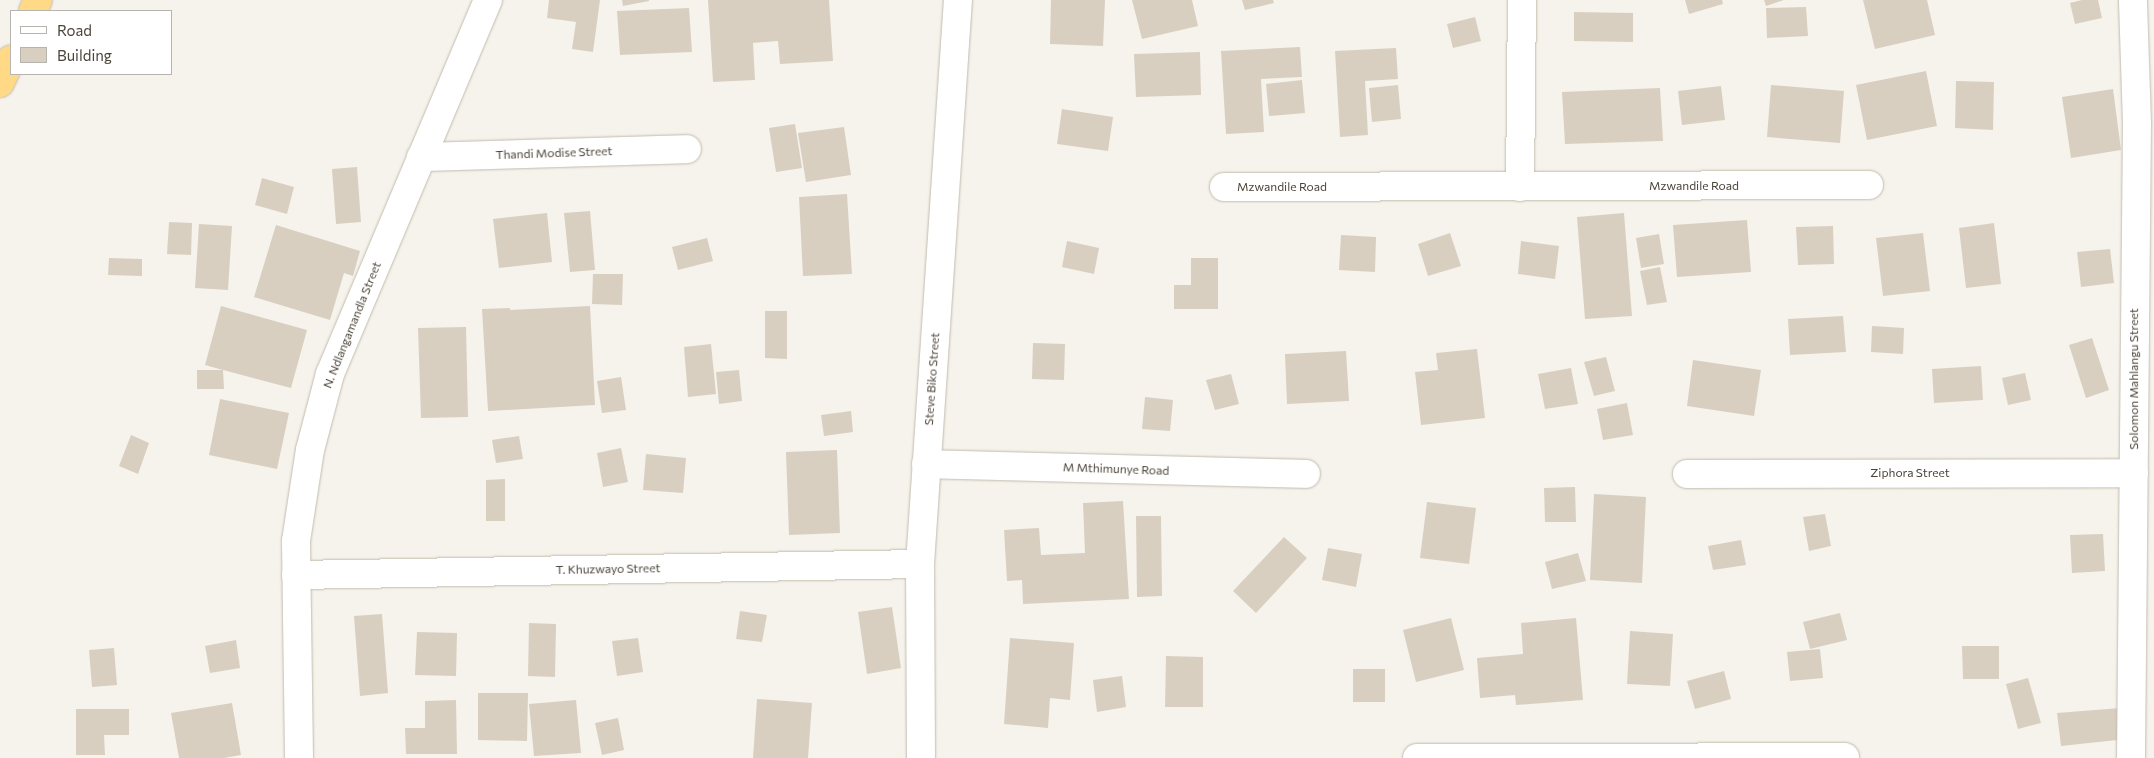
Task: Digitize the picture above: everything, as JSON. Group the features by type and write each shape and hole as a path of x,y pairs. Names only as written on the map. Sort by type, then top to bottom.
{"highway":[{"path":"0,83 10,61"}],"street":[{"name":"N. Ndlangamandla Street","path":"299,758 296,541 308,459 330,374 488,0"},
{"name":"Steve Biko Street","path":"921,758 920,564 958,0"},
{"path":"1520,187 1522,0"},
{"name":"Solomon Mahlangu Street","path":"2131,758 2137,123 2133,0"},
{"name":"Thandi Modise Street","path":"421,157 687,148"},
{"name":"Mzwandile Road","path":"1224,187 1869,185"},
{"name":"M Mthimunye Road","path":"926,464 1306,474"},
{"name":"Ziphora Street","path":"1687,474 2134,473"},
{"name":"T. Khuzwayo Street","path":"296,575 920,564"},
{"path":"1417,758 1845,757"}],"building":[{"path":"549,0 600,0 593,52 572,49 576,22 547,18"},
{"path":"622,0 649,0 649,1 623,6"},
{"path":"708,0 829,0 833,61 780,64 778,41 753,43 755,80 713,82"},
{"path":"1051,0 1105,0 1103,46 1050,44"},
{"path":"1132,0 1192,0 1198,26 1142,39"},
{"path":"1242,0 1273,0 1274,3 1245,10"},
{"path":"1685,0 1722,0 1723,4 1689,14"},
{"path":"1764,0 1784,0 1766,6"},
{"path":"1863,0 1927,0 1935,35 1875,49"},
{"path":"2082,0 2098,0 2102,18 2075,24 2070,3"},
{"path":"1806,7 1808,36 1767,38 1766,8"},
{"path":"689,8 692,52 620,55 617,11"},
{"path":"1574,12 1633,13 1633,42 1574,41"},
{"path":"1475,17 1481,41 1453,48 1447,24"},
{"path":"1300,47 1302,77 1261,79 1264,132 1226,134 1221,51"},
{"path":"1396,48 1398,79 1365,81 1368,135 1340,137 1335,51"},
{"path":"1200,52 1201,95 1136,97 1134,54"},
{"path":"1926,71 1937,126 1867,140 1856,85"},
{"path":"1302,80 1305,113 1269,116 1266,84"},
{"path":"1956,81 1994,82 1993,130 1955,128"},
{"path":"1398,85 1401,119 1372,122 1369,88"},
{"path":"1771,85 1844,91 1840,143 1767,137"},
{"path":"1721,86 1725,120 1682,125 1678,91"},
{"path":"1660,88 1663,141 1565,144 1562,92"},
{"path":"2113,89 2121,150 2071,158 2062,97"},
{"path":"1062,109 1113,117 1108,151 1057,144"},
{"path":"795,124 802,168 776,172 769,128"},
{"path":"844,127 851,175 806,182 798,133"},
{"path":"357,167 361,222 336,224 332,169"},
{"path":"262,178 294,187 287,214 255,205"},
{"path":"847,194 852,274 803,276 799,197"},
{"path":"590,211 595,270 570,272 564,213"},
{"path":"547,213 552,262 499,268 493,219"},
{"path":"1624,213 1632,316 1585,319 1577,217"},
{"path":"1747,220 1751,272 1677,277 1673,225"},
{"path":"169,222 192,223 191,255 167,254"},
{"path":"1994,223 2001,284 1966,288 1959,228"},
{"path":"199,224 232,226 228,290 195,288"},
{"path":"276,225 360,251 353,276 344,273 330,320 254,297"},
{"path":"1833,226 1834,264 1798,265 1796,227"},
{"path":"1450,233 1461,266 1428,276 1418,244"},
{"path":"1923,233 1930,291 1883,296 1876,238"},
{"path":"1659,234 1664,264 1641,268 1636,238"},
{"path":"1341,235 1376,237 1375,272 1339,270"},
{"path":"707,238 713,261 678,270 672,247"},
{"path":"1067,241 1099,248 1094,274 1062,267"},
{"path":"1521,241 1559,246 1555,279 1518,274"},
{"path":"2110,249 2114,283 2081,287 2077,252"},
{"path":"109,258 142,259 142,276 108,275"},
{"path":"1191,258 1218,258 1218,309 1174,309 1174,285 1191,285"},
{"path":"1660,267 1667,302 1647,305 1640,271"},
{"path":"593,274 623,274 622,305 592,304"},
{"path":"221,306 307,330 291,388 205,365"},
{"path":"590,306 595,405 488,411 482,309 510,308 510,310"},
{"path":"765,311 787,311 787,359 765,358"},
{"path":"1843,316 1846,352 1790,355 1788,319"},
{"path":"1872,326 1904,328 1903,354 1871,352"},
{"path":"466,327 468,417 421,418 418,328"},
{"path":"2092,338 2109,390 2086,398 2069,345"},
{"path":"1033,343 1065,344 1064,380 1032,379"},
{"path":"711,344 716,394 688,397 684,347"},
{"path":"1477,349 1485,418 1421,425 1415,372 1438,370 1436,353"},
{"path":"1346,351 1349,401 1287,404 1285,354"},
{"path":"1606,357 1615,391 1594,396 1584,362"},
{"path":"1693,360 1761,370 1754,416 1687,406"},
{"path":"1981,366 1983,400 1934,403 1932,369"},
{"path":"1571,368 1578,404 1545,409 1538,374"},
{"path":"197,370 223,370 224,389 197,389"},
{"path":"739,370 742,401 719,404 716,372"},
{"path":"2025,373 2031,400 2008,405 2002,378"},
{"path":"1231,374 1239,404 1215,410 1206,380"},
{"path":"621,377 626,410 602,413 597,381"},
{"path":"1145,397 1173,400 1170,431 1142,429"},
{"path":"220,399 289,413 277,469 209,455"},
{"path":"1627,403 1633,435 1603,440 1597,409"},
{"path":"851,411 853,432 824,436 821,415"},
{"path":"131,435 149,443 138,474 119,466"},
{"path":"519,436 523,459 496,463 492,440"},
{"path":"621,448 628,482 603,487 597,453"},
{"path":"837,450 840,533 789,535 786,452"},
{"path":"646,454 686,458 683,493 643,490"},
{"path":"505,479 505,521 486,521 486,480"},
{"path":"1575,487 1576,522 1545,522 1544,488"},
{"path":"1594,494 1646,497 1642,583 1590,580"},
{"path":"1123,501 1129,599 1023,604 1022,580 1007,581 1004,530 1039,528 1041,555 1085,553 1083,503"},
{"path":"1427,502 1476,508 1469,564 1420,558"},
{"path":"1825,514 1831,546 1809,551 1803,517"},
{"path":"1136,516 1161,516 1162,596 1137,597"},
{"path":"2103,534 2105,571 2072,573 2070,535"},
{"path":"1284,537 1307,558 1256,613 1233,591"},
{"path":"1741,540 1746,565 1713,570 1708,546"},
{"path":"1328,548 1362,554 1356,587 1322,580"},
{"path":"1578,553 1586,581 1552,589 1545,562"},
{"path":"892,607 901,668 867,674 858,612"},
{"path":"740,611 767,615 762,642 736,639"},
{"path":"1840,613 1847,640 1810,649 1803,622"},
{"path":"382,614 388,693 360,696 354,616"},
{"path":"1451,618 1464,670 1416,682 1403,630"},
{"path":"1576,618 1583,700 1516,705 1515,695 1480,698 1477,658 1523,654 1521,623"},
{"path":"529,623 556,624 555,677 528,676"},
{"path":"1630,631 1673,634 1670,686 1627,684"},
{"path":"417,632 457,633 456,676 415,675"},
{"path":"638,638 643,672 617,676 612,641"},
{"path":"1010,638 1074,643 1070,700 1050,698 1048,728 1004,724"},
{"path":"236,640 240,668 210,673 205,646"},
{"path":"1962,646 1999,646 1999,679 1963,679"},
{"path":"114,648 117,685 92,687 89,650"},
{"path":"1820,649 1823,678 1790,681 1787,652"},
{"path":"1166,656 1203,657 1203,707 1165,707"},
{"path":"1353,669 1385,669 1385,702 1353,702"},
{"path":"1724,671 1731,699 1695,709 1687,681"},
{"path":"1122,676 1126,707 1097,712 1093,680"},
{"path":"2028,678 2041,723 2018,729 2006,684"},
{"path":"478,693 528,693 527,741 478,740"},
{"path":"757,699 812,703 808,758 753,758"},
{"path":"456,700 457,754 406,754 405,728 425,728 425,701"},
{"path":"576,700 581,753 534,756 529,704"},
{"path":"232,703 241,755 224,758 179,758 171,713"},
{"path":"2133,707 2136,738 2061,746 2057,713"},
{"path":"76,709 129,709 129,735 104,735 105,755 76,755"},
{"path":"618,718 624,750 602,755 595,723"}]}
